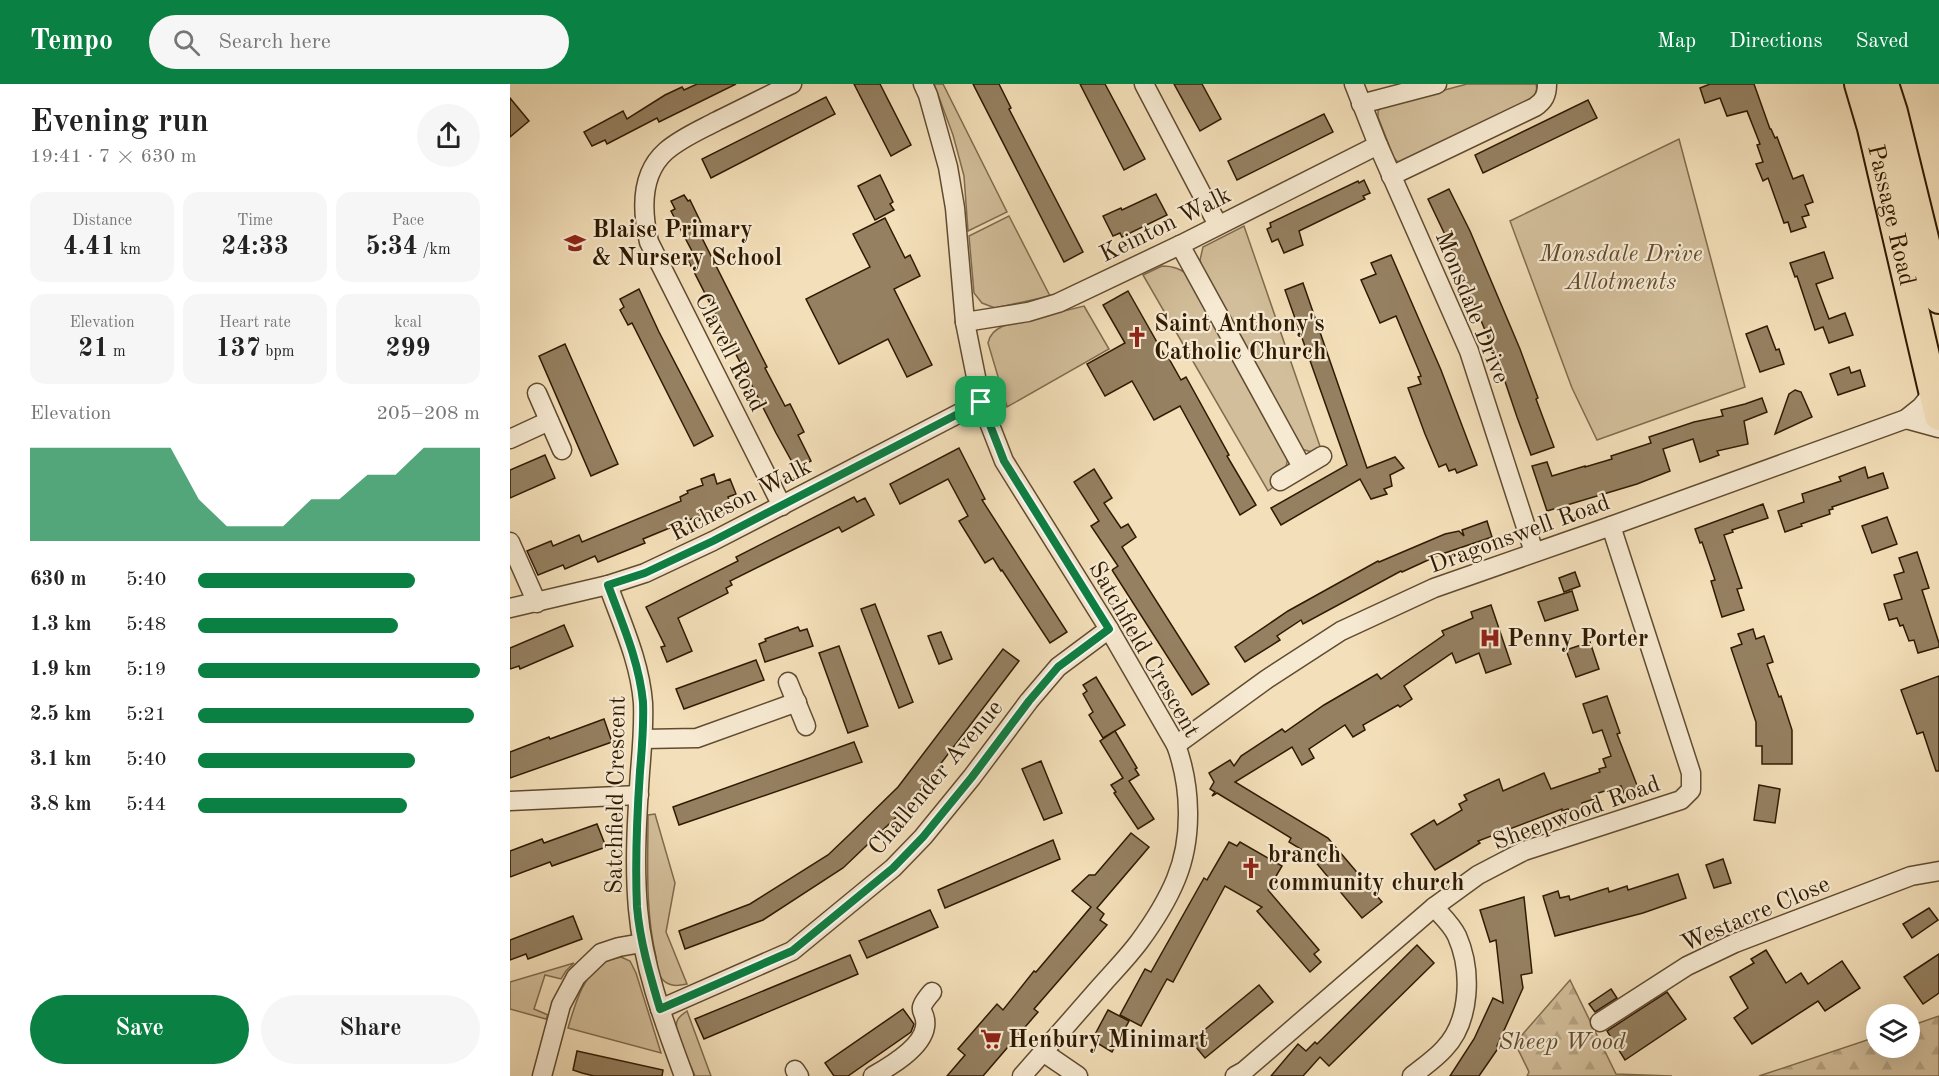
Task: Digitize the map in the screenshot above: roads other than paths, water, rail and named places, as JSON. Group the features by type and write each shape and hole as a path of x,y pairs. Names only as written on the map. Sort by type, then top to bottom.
{"main road":[{"name":"Passage Road","path":"1859,84 1872,128 1936,404"},
{"name":"Passage Road","path":"1884,84 1939,299"}],"street":[{"name":"Clavell Road","path":"782,506 649,242 643,202 653,168 664,153 682,139 792,84"},
{"name":"Satchfield Crescent","path":"923,84 948,167 955,208 965,322 981,402 1004,461 1109,629 1176,745 1186,784 1186,842 1176,878 1160,910 1138,944 1022,1076"},
{"path":"1144,84 1218,225"},
{"name":"Monsdale Drive","path":"1354,84 1391,176 1469,351 1534,552"},
{"path":"1361,104 1437,84"},
{"path":"1391,176 1535,107 1543,101 1547,84"},
{"name":"Keinton Walk","path":"965,322 1028,312 1058,303 1180,245 1378,145"},
{"path":"1180,245 1302,467"},
{"path":"537,393 562,450"},
{"name":"Richeson Walk","path":"510,608 608,585 645,573 782,506 981,402"},
{"name":"Dragonswell Road","path":"1176,745 1267,679 1341,631 1434,588 1905,419 1921,407 1936,404"},
{"path":"1905,419 1939,428"},
{"path":"510,439 549,421"},
{"path":"1280,481 1322,456"},
{"name":"Sheepwood Road","path":"1235,1076 1244,1071 1434,907 1478,875 1524,851 1681,800 1691,790 1691,773 1611,526"},
{"path":"510,542 537,603"},
{"name":"Satchfield Crescent","path":"608,585 636,661 643,701 644,739 639,795 637,872 642,943 660,1009 684,1076"},
{"name":"Challender Avenue","path":"660,1009 792,951 893,868 923,837 1058,667 1109,629"},
{"path":"788,682 806,726"},
{"path":"644,739 697,738 797,702"},
{"path":"510,801 639,795"},
{"name":"Westacre Close","path":"1600,1022 1688,966 1735,943 1911,876 1939,872"},
{"path":"1412,1076 1445,1048 1460,1024 1466,998 1467,978 1464,954 1456,933 1434,907"},
{"path":"542,1076 561,1005 576,977 602,953 642,943"},
{"path":"873,1076 896,1062 920,1038 925,1028 922,1004 932,992"},
{"path":"1043,1052 1078,1076"}],"place":[{"name":"Blaise Primary & Nursery School","path":"575,243"},
{"name":"Saint Anthony's Catholic Church","path":"1137,337"},
{"name":"Penny Porter","path":"1490,638"},
{"name":"branch community church","path":"1251,868"},
{"name":"Henbury Minimart","path":"991,1039"}],"park label":[{"name":"Monsdale Drive Allotments","path":"1621,267"},
{"name":"Sheep Wood","path":"1562,1041"}]}
